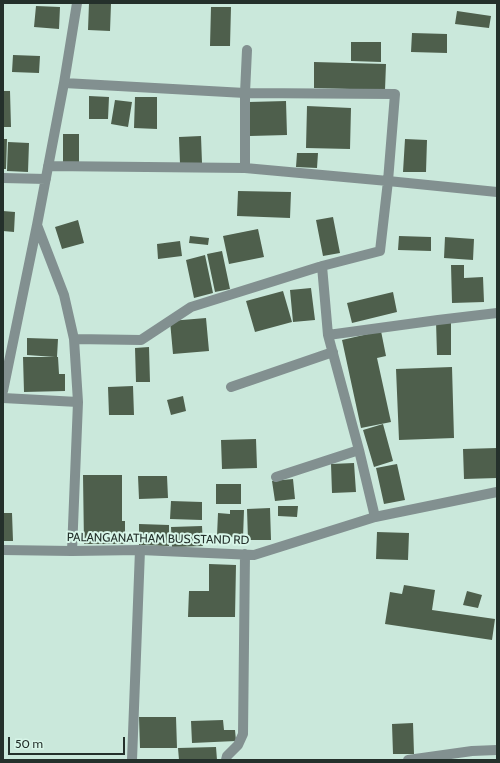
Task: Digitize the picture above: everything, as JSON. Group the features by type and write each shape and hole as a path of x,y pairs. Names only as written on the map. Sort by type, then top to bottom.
{"street":[{"path":"3,391 46,179 78,3"},
{"path":"245,168 245,93 247,50"},
{"path":"64,83 245,93 395,94 388,181 380,251 322,266 190,307 141,340 74,339"},
{"path":"48,166 245,168 497,192"},
{"path":"3,178 46,179"},
{"path":"37,225 64,295 74,339 78,402 72,551"},
{"path":"322,266 328,335 359,450 375,518"},
{"path":"328,335 497,313"},
{"path":"232,387 333,352"},
{"path":"3,398 78,402"},
{"path":"276,477 359,450"},
{"name":"PALANGANATHAM BUS STAND RD","path":"3,550 140,550 254,555 375,518 497,492"},
{"path":"132,760 140,550"},
{"path":"226,760 227,756 238,745 243,734 245,554"},
{"path":"408,760 464,752 497,750"}],"building":[{"path":"89,3 111,4 110,31 88,30"},
{"path":"36,6 60,7 59,29 34,27"},
{"path":"211,7 231,7 230,46 210,46"},
{"path":"457,11 491,16 489,28 455,24"},
{"path":"412,33 447,34 447,53 411,52"},
{"path":"351,42 381,42 381,62 351,61"},
{"path":"13,55 40,56 39,73 12,72"},
{"path":"314,62 386,64 385,90 314,88"},
{"path":"3,91 10,91 11,127 3,127"},
{"path":"89,96 109,97 108,119 89,119"},
{"path":"135,97 157,97 157,129 134,128"},
{"path":"115,100 132,102 128,127 111,124"},
{"path":"286,101 287,135 250,136 249,102"},
{"path":"307,106 351,108 350,149 306,148"},
{"path":"63,134 79,134 79,163 63,163"},
{"path":"201,136 202,163 180,164 179,137"},
{"path":"3,139 7,139 6,169 3,169"},
{"path":"405,139 427,140 426,172 403,172"},
{"path":"8,142 29,143 28,172 7,171"},
{"path":"297,153 318,153 317,168 296,167"},
{"path":"238,191 291,192 290,218 237,216"},
{"path":"3,211 15,212 14,232 3,231"},
{"path":"333,217 340,253 323,256 316,220"},
{"path":"78,220 84,243 62,249 55,227"},
{"path":"258,229 264,257 229,264 223,236"},
{"path":"190,236 209,238 208,245 189,243"},
{"path":"399,236 431,237 431,251 398,250"},
{"path":"445,237 474,239 473,260 444,258"},
{"path":"180,241 182,256 158,259 157,244"},
{"path":"222,251 230,289 215,292 207,254"},
{"path":"205,255 213,293 194,298 186,260"},
{"path":"451,265 464,265 464,278 483,277 484,302 452,303"},
{"path":"311,288 315,320 293,322 290,290"},
{"path":"283,291 292,322 255,332 246,301"},
{"path":"393,292 397,312 352,323 347,303"},
{"path":"206,318 209,351 173,354 170,321"},
{"path":"451,320 451,355 437,355 436,321"},
{"path":"381,331 386,356 377,358 391,422 361,428 342,340"},
{"path":"27,338 58,339 57,357 59,374 65,374 65,391 24,392 23,357 55,357 27,355"},
{"path":"149,347 150,382 136,382 135,348"},
{"path":"452,367 454,438 399,440 396,369"},
{"path":"133,386 134,415 109,415 108,387"},
{"path":"183,396 186,411 171,415 167,400"},
{"path":"383,424 393,461 374,467 363,430"},
{"path":"256,439 257,468 222,469 221,440"},
{"path":"497,448 497,478 464,479 463,449"},
{"path":"354,463 356,492 332,493 331,464"},
{"path":"397,464 405,500 384,504 376,468"},
{"path":"83,475 122,475 122,521 125,521 125,544 84,544"},
{"path":"138,476 167,476 168,498 139,499"},
{"path":"293,479 295,499 275,501 272,481"},
{"path":"216,484 241,484 241,504 216,504"},
{"path":"171,501 202,502 202,520 170,519"},
{"path":"278,506 298,506 297,517 278,516"},
{"path":"270,508 271,540 248,540 247,509"},
{"path":"230,510 244,510 243,538 217,536 218,513 230,514"},
{"path":"3,513 12,513 13,541 3,541"},
{"path":"139,524 169,525 169,546 139,545"},
{"path":"202,526 203,546 172,547 171,527"},
{"path":"377,532 409,533 408,560 376,559"},
{"path":"209,564 236,565 235,617 188,617 189,591 209,591"},
{"path":"404,585 435,590 432,610 495,619 492,640 385,624 390,592 402,594"},
{"path":"467,591 482,595 478,608 463,605"},
{"path":"139,717 176,717 177,748 140,748"},
{"path":"223,720 224,730 235,730 236,741 192,743 191,721"},
{"path":"413,723 414,754 393,754 392,724"},
{"path":"216,747 217,760 179,760 178,748"}]}
